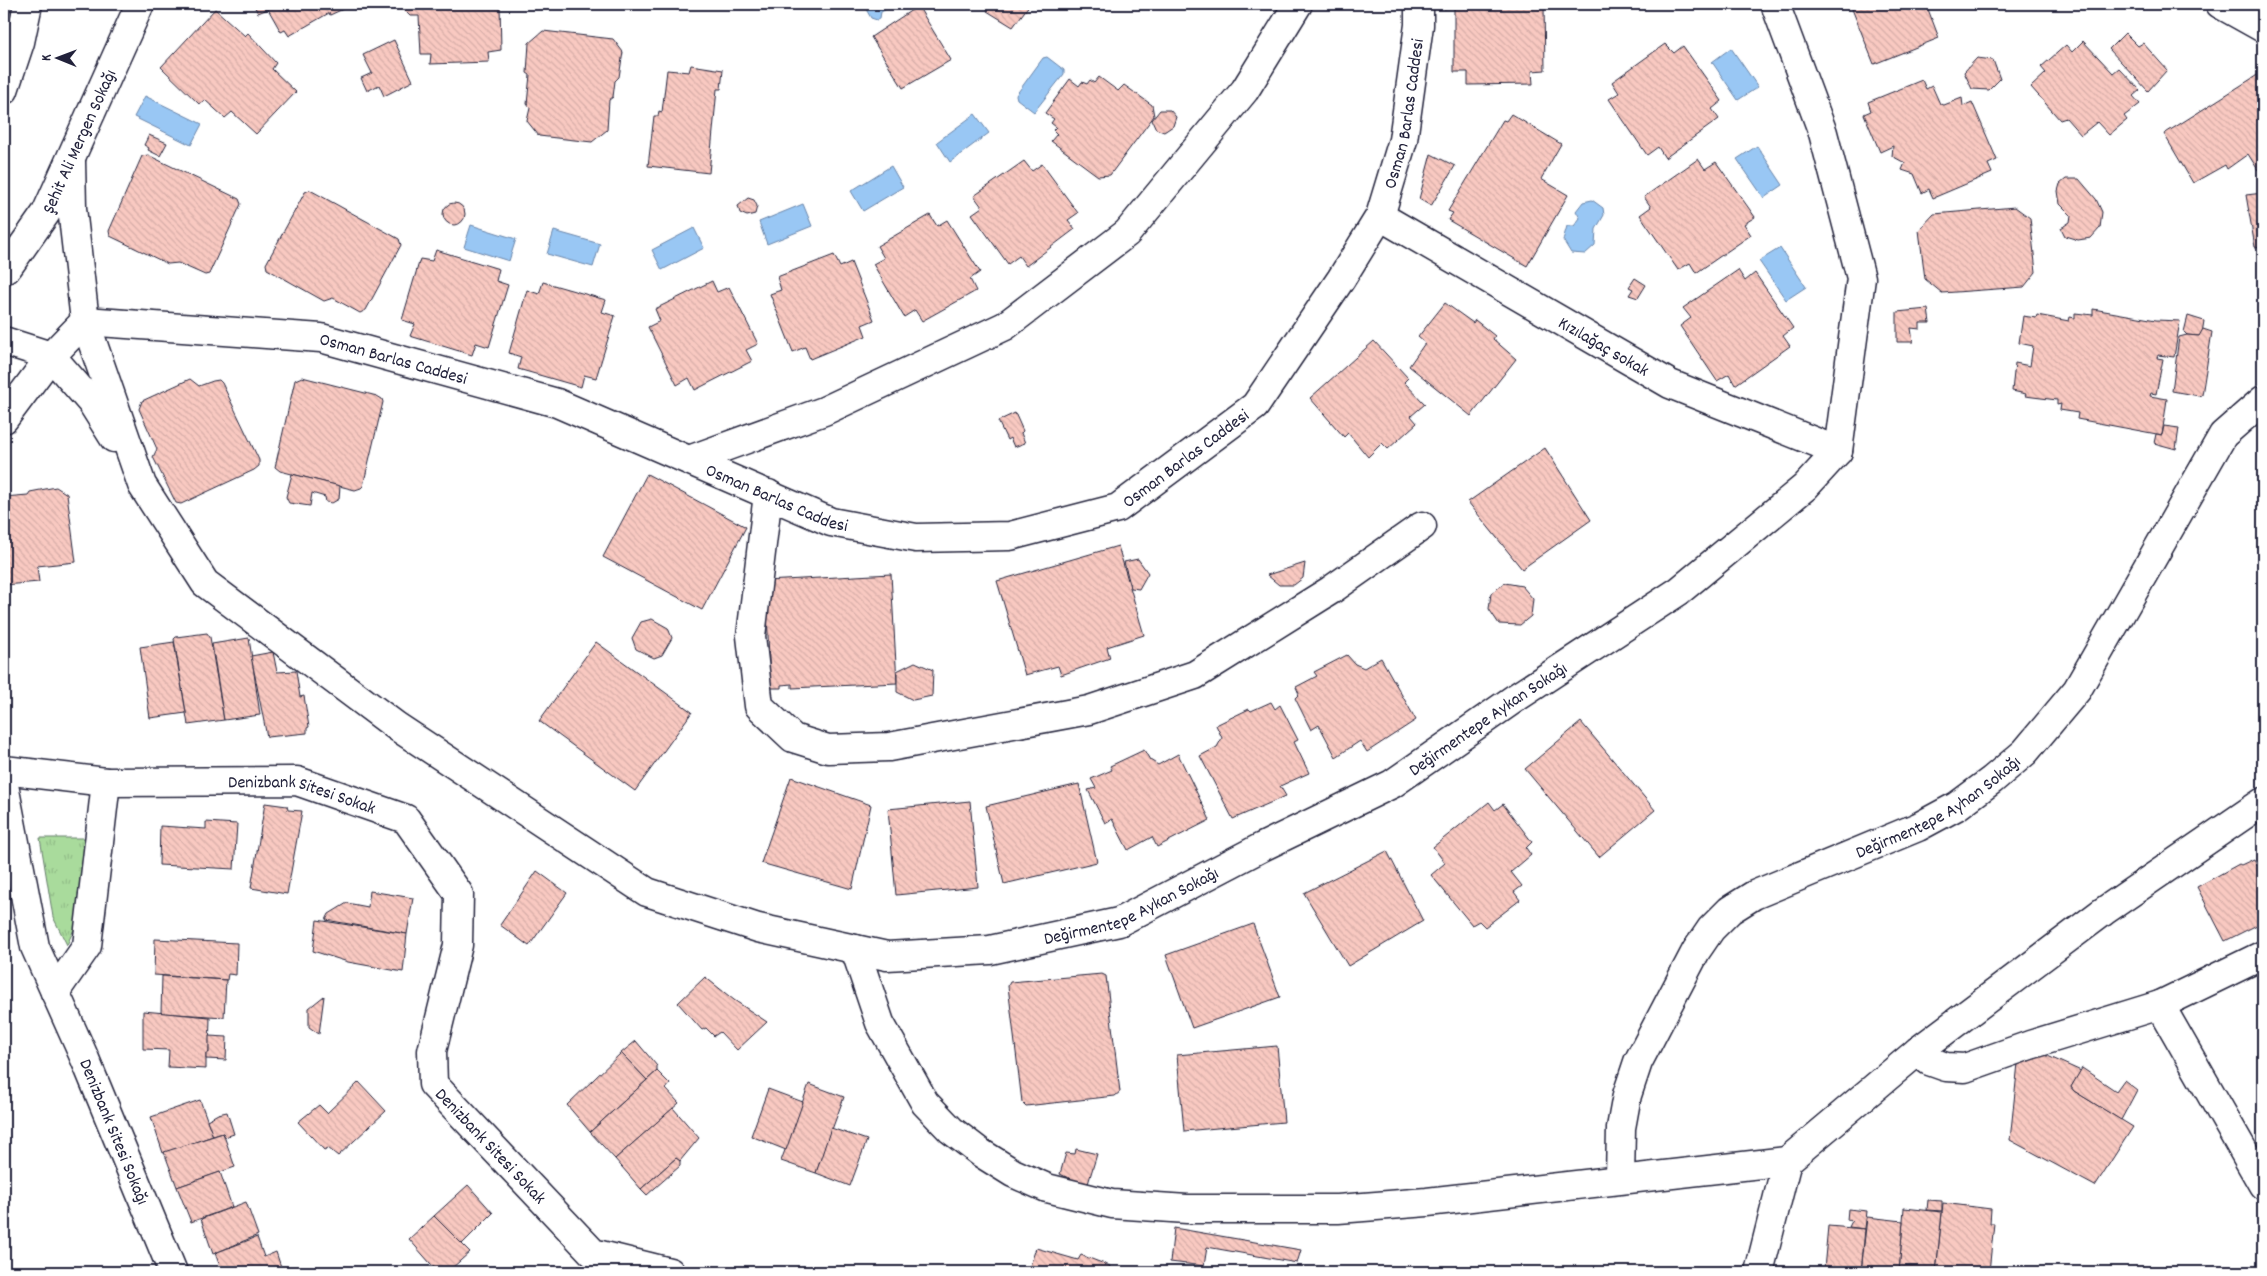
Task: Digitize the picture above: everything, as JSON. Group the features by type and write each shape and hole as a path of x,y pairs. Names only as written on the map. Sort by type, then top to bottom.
{"street":[{"path":"4,90 20,42 28,4"},
{"name":"Şehit Ali Mergen Sokağı","path":"4,270 8,268 46,213 140,4"},
{"name":"Osman Barlas Caddesi","path":"689,460 824,411 1005,326 1126,233 1245,90 1298,4"},
{"name":"Osman Barlas Caddesi","path":"85,321 321,338 557,403 831,522 916,538 1010,536 1118,508 1255,406 1341,279 1380,216 1403,140 1419,25 1419,4"},
{"path":"1775,4 1823,133 1861,278 1838,451"},
{"path":"2220,4 2263,28"},
{"path":"71,160 72,208 85,321 142,485"},
{"name":"Kızılağaç sokak","path":"1380,216 1670,384 1838,451"},
{"path":"4,418 50,356 85,321"},
{"path":"4,341 50,356 92,403 142,485"},
{"name":"Değirmentepe Ayhan Sokağı","path":"1620,1179 1621,1128 1627,1095 1638,1062 1696,951 1711,929 1730,910 1754,894 1918,827 1956,806 1992,780 2025,752 2078,690 2223,435 2263,400"},
{"name":"Değirmentepe Aykan Sokağı","path":"142,485 205,583 396,726 647,892 758,928 887,956 990,950 1119,922 1262,847 1392,784 1514,699 1679,591 1805,487 1838,451"},
{"path":"768,494 751,636 760,706 794,738 828,749 889,747 1089,710 1195,675 1331,590 1422,526"},
{"path":"4,770 106,782 87,946 55,992"},
{"name":"Denizbank Sitesi Sokak","path":"106,782 297,781 406,819 459,894 458,945 432,1051 433,1084 593,1253 613,1265 670,1272"},
{"name":"Denizbank Sitesi Sokağı","path":"4,785 35,948 86,1059 173,1272"},
{"path":"855,949 880,1023 925,1103 951,1130 981,1153 1013,1173 1047,1188 1112,1204 1187,1209 1300,1210 1427,1202 1787,1161 1918,1051 2104,911 2263,802"},
{"path":"1918,1051 1930,1061 1946,1067 1964,1068 2160,1005 2263,955"},
{"path":"2160,1005 2263,1186"},
{"path":"1759,1272 1787,1161"}],"green space":[{"path":"40,838 87,838 81,913 67,945 53,917"}],"water":[{"path":"863,4 906,4 901,7 892,6 881,12 880,18 877,20 871,18"},
{"path":"1731,48 1758,87 1738,100 1712,62"},
{"path":"1047,57 1064,70 1064,74 1034,112 1017,99 1016,95 1043,58"},
{"path":"145,96 202,124 191,145 134,117"},
{"path":"975,114 989,133 950,162 937,142"},
{"path":"1757,146 1783,185 1764,198 1737,159"},
{"path":"891,166 903,187 863,211 851,191"},
{"path":"1592,200 1603,208 1604,215 1596,229 1595,245 1585,254 1571,253 1563,240 1567,226 1574,226 1580,218 1576,211 1583,202"},
{"path":"803,204 812,226 767,244 759,222"},
{"path":"471,225 516,239 509,261 464,247"},
{"path":"694,228 704,248 662,270 652,250"},
{"path":"554,231 600,244 593,267 547,254"},
{"path":"1780,248 1806,287 1786,300 1759,261"}],"building":[{"path":"253,4 354,4 330,15 329,13 289,36 285,30 281,32 268,9 258,13"},
{"path":"405,4 500,4 501,50 488,52 489,62 430,64 431,54 421,54 419,16 410,16 405,11"},
{"path":"992,4 1030,4 1013,27 987,11"},
{"path":"1444,4 1467,4 1467,7 1444,9"},
{"path":"1467,4 1544,6 1545,70 1532,71 1533,84 1468,85 1468,72 1454,72 1454,8 1467,7"},
{"path":"1850,4 1926,4 1939,38 1874,64"},
{"path":"918,6 951,60 903,88 871,37"},
{"path":"215,9 245,36 248,33 276,63 272,69 296,92 256,134 232,112 225,118 205,100 199,104 161,67"},
{"path":"543,31 613,39 623,52 619,77 615,81 613,97 609,100 607,130 592,142 539,136 527,121 530,108 527,104 530,75 527,73 529,43"},
{"path":"2125,33 2138,46 2143,43 2167,70 2148,91 2109,49"},
{"path":"394,40 413,81 384,96 379,85 367,91 361,78 372,73 363,55"},
{"path":"2083,41 2113,73 2119,68 2140,90 2133,96 2140,104 2124,116 2127,120 2109,135 2097,122 2081,135 2066,118 2060,120 2031,87 2046,73 2041,67 2066,45 2072,52"},
{"path":"1665,44 1674,53 1683,46 1722,101 1712,109 1719,119 1665,158 1658,147 1647,155 1609,99 1619,93 1612,82"},
{"path":"1977,58 1993,60 2000,79 1989,90 1972,89 1964,72"},
{"path":"691,65 723,70 721,89 717,89 709,173 648,166 654,116 658,116 659,111 662,112 667,70 689,72"},
{"path":"2259,74 2263,82 2263,166 2258,170 2248,154 2227,169 2225,165 2193,183 2164,134"},
{"path":"1099,77 1118,91 1124,85 1152,105 1154,116 1110,175 1098,176 1051,141 1057,134 1053,130 1056,127 1051,123 1054,119 1045,113 1070,79 1079,86 1082,82 1087,84 1090,80 1094,83"},
{"path":"1922,80 1926,89 1932,86 1940,104 1944,105 1962,98 1963,106 1972,102 1997,160 1988,164 1992,173 1933,198 1929,189 1922,193 1914,174 1902,170 1905,163 1892,156 1893,146 1880,152 1864,114 1871,111 1868,102"},
{"path":"1160,110 1170,110 1176,117 1173,126 1164,132 1156,129 1152,120"},
{"path":"1511,114 1561,144 1541,179 1568,195 1527,266 1448,220 1453,213 1448,211 1503,120 1506,121"},
{"path":"149,135 167,143 160,156 148,150 149,148 144,145"},
{"path":"1431,154 1455,166 1431,206 1419,199"},
{"path":"148,155 239,199 241,204 209,274 205,275 178,263 168,264 110,236 109,231 142,156"},
{"path":"1698,159 1705,169 1716,162 1755,217 1744,224 1751,235 1696,273 1690,263 1678,270 1640,215 1651,207 1644,197"},
{"path":"1024,161 1032,171 1042,164 1078,213 1068,220 1075,229 1026,266 1019,256 1008,264 972,214 982,207 974,196"},
{"path":"2066,179 2079,179 2096,199 2102,212 2100,228 2091,238 2078,240 2065,236 2061,228 2070,222 2071,215 2060,204 2058,191 2060,184"},
{"path":"310,190 399,239 401,245 366,310 360,313 333,298 324,301 267,269 266,264 305,192"},
{"path":"2263,193 2263,246 2255,247 2246,195"},
{"path":"748,198 754,200 757,206 755,214 747,216 740,213 738,206"},
{"path":"454,203 462,206 465,214 462,222 454,225 446,222 443,214 446,206"},
{"path":"2015,207 2030,218 2036,272 2024,287 1942,293 1925,279 1919,230 1934,214"},
{"path":"930,215 937,226 947,220 980,272 970,279 976,291 922,321 915,310 904,317 873,264 884,258 877,246"},
{"path":"436,250 499,269 496,281 508,285 489,347 476,343 472,355 410,336 415,324 402,320 420,259 432,261"},
{"path":"834,255 840,267 851,262 874,320 862,325 866,336 810,359 805,347 793,352 770,294 781,290 777,277"},
{"path":"1738,270 1745,281 1755,273 1793,328 1783,336 1790,346 1735,385 1729,374 1717,381 1680,326 1691,318 1683,308"},
{"path":"1635,278 1646,285 1638,298 1629,295 1633,289 1629,287"},
{"path":"712,281 717,292 729,287 758,344 746,350 752,361 695,390 689,378 677,385 648,327 660,321 655,309"},
{"path":"543,282 606,300 602,312 615,316 596,378 584,375 581,387 518,369 521,357 509,353 527,290 539,294"},
{"path":"1445,303 1473,323 1475,320 1495,336 1493,339 1516,359 1471,416 1409,366 1425,343 1418,337"},
{"path":"1928,309 1930,323 1920,323 1920,329 1911,328 1913,342 1897,342 1897,312"},
{"path":"2093,309 2156,320 2180,321 2174,357 2158,355 2157,358 2163,359 2156,394 2151,393 2150,396 2167,399 2162,435 2077,419 2078,413 2060,410 2061,404 2057,405 2057,400 2025,396 2026,394 2012,391 2015,363 2030,366 2033,346 2019,343 2023,316 2036,318 2037,315 2069,321 2070,317 2075,318 2075,313 2093,315"},
{"path":"2188,316 2204,321 2202,333 2199,336 2187,335 2184,332"},
{"path":"2203,329 2212,332 2202,395 2172,391 2179,337 2187,335 2199,336"},
{"path":"1374,341 1408,378 1404,382 1425,404 1411,416 1417,423 1388,449 1382,443 1368,457 1348,433 1344,437 1310,398"},
{"path":"302,377 377,396 382,399 383,402 361,488 355,490 280,471 275,467 295,380"},
{"path":"190,379 199,386 219,380 222,383 259,460 259,466 181,504 176,503 153,457 157,449 139,409 142,401"},
{"path":"1015,413 1023,431 1021,433 1025,443 1014,447 1010,438 1007,440 998,421"},
{"path":"2164,426 2179,428 2176,449 2154,443 2156,434 2162,435"},
{"path":"1545,448 1591,520 1522,569 1468,502"},
{"path":"292,474 340,486 339,499 332,503 326,502 325,497 312,493 310,506 289,503 286,497"},
{"path":"647,474 746,527 702,610 603,557"},
{"path":"56,487 67,494 76,562 37,566 39,582 4,585 4,497 28,495 30,492"},
{"path":"1118,546 1144,635 1107,647 1110,658 1061,675 1058,666 1025,675 997,581"},
{"path":"1138,559 1148,573 1139,589 1131,588 1124,562"},
{"path":"1305,563 1303,578 1294,585 1279,585 1267,575"},
{"path":"891,574 897,683 792,688 792,684 781,685 781,688 770,688 766,581"},
{"path":"1505,583 1522,586 1533,599 1531,616 1520,625 1499,624 1489,609 1491,593"},
{"path":"652,619 668,628 672,638 662,655 654,658 636,649 632,638 641,622"},
{"path":"207,633 210,637 224,720 188,725 174,639 176,637"},
{"path":"249,638 260,715 224,720 212,644"},
{"path":"174,642 186,713 150,718 140,647"},
{"path":"596,642 692,712 635,791 539,721"},
{"path":"273,652 277,672 296,671 300,697 304,696 309,727 307,728 307,733 267,737 251,656"},
{"path":"1347,655 1355,664 1364,668 1381,658 1416,720 1367,752 1360,741 1336,757 1319,725 1311,730 1295,698 1299,694 1296,687 1317,676 1314,672"},
{"path":"915,662 933,670 932,696 913,700 897,692 897,671"},
{"path":"1271,702 1275,709 1280,705 1298,740 1294,742 1309,773 1280,786 1286,796 1233,819 1200,756 1217,747 1222,738 1216,725 1249,709 1251,711"},
{"path":"1581,722 1655,810 1599,857 1525,769"},
{"path":"1144,750 1150,760 1158,765 1178,754 1210,820 1157,847 1152,837 1128,850 1112,819 1105,823 1088,790 1096,788 1091,779 1112,770 1110,766"},
{"path":"791,777 871,805 852,889 761,863"},
{"path":"1079,784 1097,862 1004,884 986,806"},
{"path":"970,801 978,887 896,895 888,809"},
{"path":"1489,802 1495,810 1503,804 1532,842 1526,848 1531,855 1511,872 1522,886 1514,892 1520,900 1485,927 1479,921 1472,925 1431,875 1445,863 1433,847"},
{"path":"265,803 287,806 288,810 302,811 287,894 251,888"},
{"path":"206,822 237,824 234,869 159,865 160,826 206,829"},
{"path":"1387,851 1423,921 1348,966 1304,893"},
{"path":"2254,859 2263,875 2263,922 2225,941 2197,887 2239,864 2241,865"},
{"path":"537,871 567,893 529,946 500,925"},
{"path":"370,891 413,898 407,934 326,920 329,914 347,903 368,907"},
{"path":"317,920 407,934 403,972 348,962 313,951"},
{"path":"1253,924 1280,997 1192,1028 1166,955"},
{"path":"155,939 237,943 236,975 228,974 227,980 154,975"},
{"path":"1102,974 1106,976 1120,1092 1115,1096 1026,1106 1022,1102 1008,986 1010,982"},
{"path":"162,976 226,980 224,1017 161,1013"},
{"path":"705,977 734,1000 767,1022 737,1050 720,1032 714,1036 706,1028 702,1030 678,1003"},
{"path":"324,996 319,1034 309,1027 309,1008"},
{"path":"143,1011 210,1017 209,1053 206,1053 206,1069 168,1067 169,1050 143,1049"},
{"path":"209,1036 227,1037 226,1060 206,1059 206,1053 209,1053"},
{"path":"636,1041 657,1066 657,1071 647,1080 621,1053"},
{"path":"1277,1046 1284,1122 1184,1131 1177,1055"},
{"path":"621,1053 647,1080 590,1132 567,1105"},
{"path":"2041,1053 2081,1071 2071,1087 2074,1091 2133,1127 2095,1186 2010,1140 2018,1063"},
{"path":"2082,1068 2116,1091 2124,1080 2137,1090 2121,1120 2074,1091 2071,1087"},
{"path":"657,1071 670,1084 666,1089 679,1103 615,1159 590,1132"},
{"path":"359,1082 386,1111 338,1156 328,1148 324,1150 298,1122 319,1105 327,1113"},
{"path":"809,1084 844,1097 816,1173 781,1161"},
{"path":"768,1089 803,1102 786,1150 751,1136"},
{"path":"200,1100 213,1136 163,1153 151,1117"},
{"path":"673,1108 699,1138 680,1161 676,1158 641,1189 615,1159"},
{"path":"227,1112 234,1134 225,1137 223,1133 213,1136 207,1120"},
{"path":"831,1128 867,1140 850,1186 816,1173"},
{"path":"223,1133 235,1167 177,1187 164,1152"},
{"path":"1076,1149 1097,1154 1087,1187 1060,1174 1066,1153 1075,1154"},
{"path":"676,1158 680,1161 680,1166 647,1195 641,1189"},
{"path":"220,1172 232,1207 191,1222 177,1187"},
{"path":"468,1185 493,1213 462,1244 434,1216"},
{"path":"1928,1200 1942,1201 1942,1211 1927,1210"},
{"path":"246,1202 258,1235 213,1254 201,1219"},
{"path":"1943,1203 1991,1209 1990,1223 1994,1223 1989,1272 1936,1272"},
{"path":"1904,1208 1942,1212 1936,1272 1899,1272"},
{"path":"1848,1209 1867,1211 1865,1229 1849,1227 1852,1221 1847,1220"},
{"path":"434,1216 470,1252 451,1269 437,1271 409,1239"},
{"path":"1867,1217 1903,1221 1899,1272 1861,1272"},
{"path":"1828,1226 1865,1229 1861,1272 1824,1269"},
{"path":"1174,1228 1301,1250 1297,1263 1207,1247 1204,1266 1170,1262"},
{"path":"257,1237 264,1257 276,1252 281,1267 267,1272 222,1272 215,1253"},
{"path":"1036,1248 1078,1260 1081,1255 1110,1266 1108,1272 1028,1272"},
{"path":"281,1267 282,1272 267,1272"}]}
